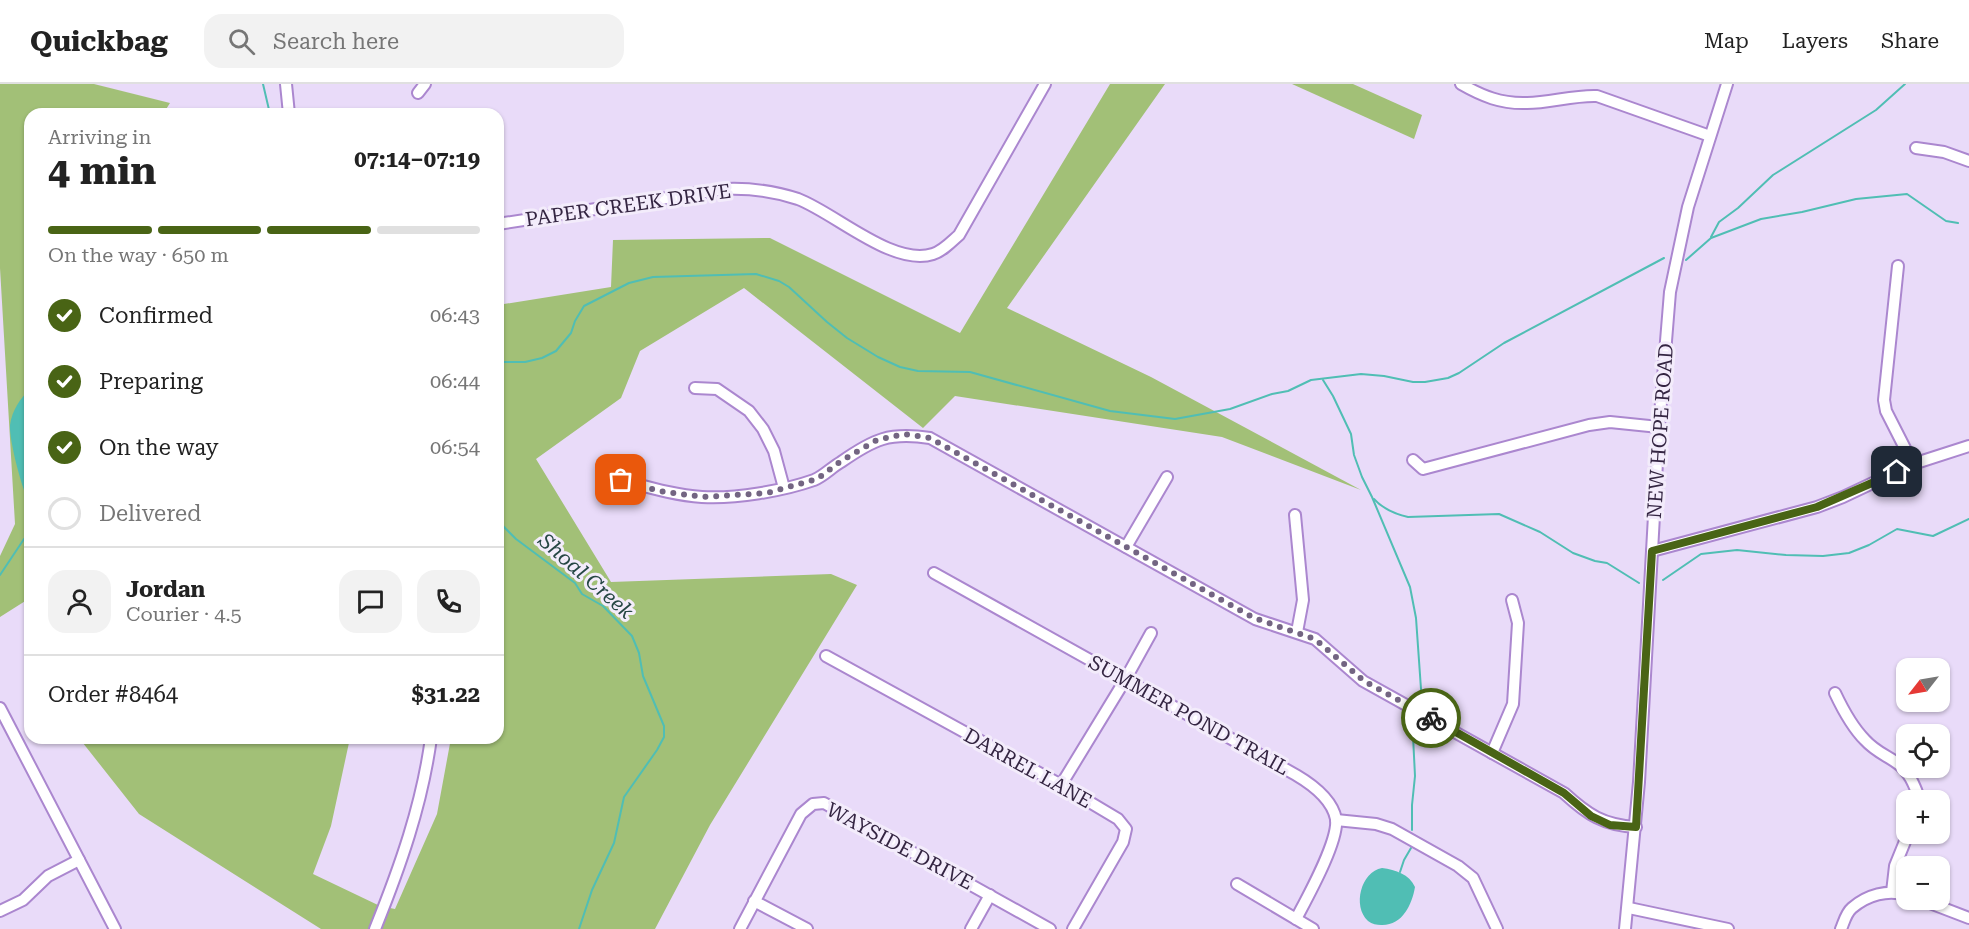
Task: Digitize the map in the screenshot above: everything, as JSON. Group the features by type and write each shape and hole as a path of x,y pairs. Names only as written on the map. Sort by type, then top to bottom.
{"street":[{"path":"286,84 288,108"},
{"name":"PAPER CREEK DRIVE","path":"504,223 724,189 752,188 800,200 896,252 917,257 933,254 947,246 959,235 1045,84"},
{"path":"1461,84 1486,98 1527,103 1582,95 1597,96 1710,136"},
{"name":"NEW HOPE ROAD","path":"1625,929 1636,827 1659,427 1670,292 1688,207 1727,84"},
{"path":"1916,148 1944,152 1969,161"},
{"path":"1898,266 1884,400 1886,411 1913,464"},
{"path":"695,388 717,389 749,411 763,429 774,451 783,488"},
{"path":"1413,460 1423,469 1589,425 1610,422 1659,427"},
{"path":"621,480 659,491 703,497 767,493 817,479 841,461 877,440 904,434 930,438 1254,618 1315,639 1364,681 1564,793 1591,816 1610,825 1636,827"},
{"path":"1652,551 1817,507 1913,464 1969,446"},
{"path":"1126,547 1167,477"},
{"path":"1295,515 1304,600 1297,632"},
{"name":"SUMMER POND TRAIL","path":"934,573 1308,783 1321,793 1331,807 1336,820"},
{"path":"1492,753 1513,705 1518,623 1512,600"},
{"path":"1061,785 1151,633"},
{"name":"DARREL LANE","path":"826,656 1061,785 1118,819 1126,829 1123,842 1073,929"},
{"path":"1835,693 1846,715 1866,741 1879,752 1898,762 1909,775 1916,790"},
{"path":"0,708 115,929"},
{"path":"375,929 403,858 426,774 430,744"},
{"name":"WAYSIDE DRIVE","path":"740,929 801,814 813,804 824,803 1050,929"},
{"path":"1296,919 1332,842 1336,820 1376,824 1392,829 1458,866 1473,879 1497,929"},
{"path":"1892,892 1895,866 1904,844"},
{"path":"0,911 22,900 48,876 79,860"},
{"path":"1237,884 1313,929"},
{"path":"1841,928 1851,908 1872,897 1896,893"},
{"path":"971,929 990,895"},
{"path":"754,901 807,929"},
{"path":"1629,908 1728,929"},
{"path":"1948,910 1969,918"}],"shaded area":[{"path":"0,84 94,84 170,103 167,108 24,108 24,602 0,617 0,556 15,524 0,268"},
{"path":"1110,84 1165,84 1007,308 1151,377 1361,490 1222,437 955,396 923,428 744,288 640,351 621,398 536,459 611,582 831,574 857,585 710,825 655,929 321,929 139,814 84,744 349,744 331,826 313,874 380,906 395,909 437,814 450,744 504,744 504,304 611,287 613,240 770,238 960,333"},
{"path":"1292,84 1353,84 1422,115 1414,139"},
{"path":"23,397 24,490 10,425 17,405"},
{"path":"1382,868 1402,873 1415,887 1405,913 1395,922 1381,925 1368,921 1363,915 1360,899 1364,883 1375,871"}],"waterway":[{"name":"Shoal Creek","path":"263,84 269,108"},
{"path":"1711,237 1719,222 1738,208 1773,175 1876,110 1905,84"},
{"path":"1686,260 1711,238 1761,219 1856,199 1907,194 1946,221 1958,223"},
{"path":"504,362 525,362 542,358 556,351 571,333 584,306 629,283 653,277 756,274 779,281 789,287 847,338 900,367 918,371 970,372 1110,411 1175,419 1230,409 1272,394 1288,391 1311,380 1361,374 1413,382 1448,378 1504,343 1664,258"},
{"path":"1323,380 1351,434 1354,455 1362,477 1410,587 1416,618 1424,703"},
{"path":"1374,499 1390,511 1408,517 1499,514 1540,532 1573,553 1607,563 1639,583"},
{"path":"1663,580 1701,554 1737,550 1823,556 1849,553 1897,529 1933,536 1969,519"},
{"name":"Shoal Creek","path":"504,527 516,539 575,583 582,594 603,606 632,636 639,653 643,676 664,726 664,737 657,750 624,797 614,843 592,890 579,929"},
{"path":"0,575 24,539"},
{"path":"1412,830 1415,776 1413,736 1418,723"},
{"path":"1400,872 1411,848"}],"way so far":[{"path":"621,480 659,491 703,497 767,493 817,479 841,461 877,440 904,434 930,438 1254,618 1315,639 1364,681 1431,718"}],"route":[{"path":"1431,718 1564,793 1591,816 1610,825 1636,827 1652,551 1817,507 1897,472"}]}
